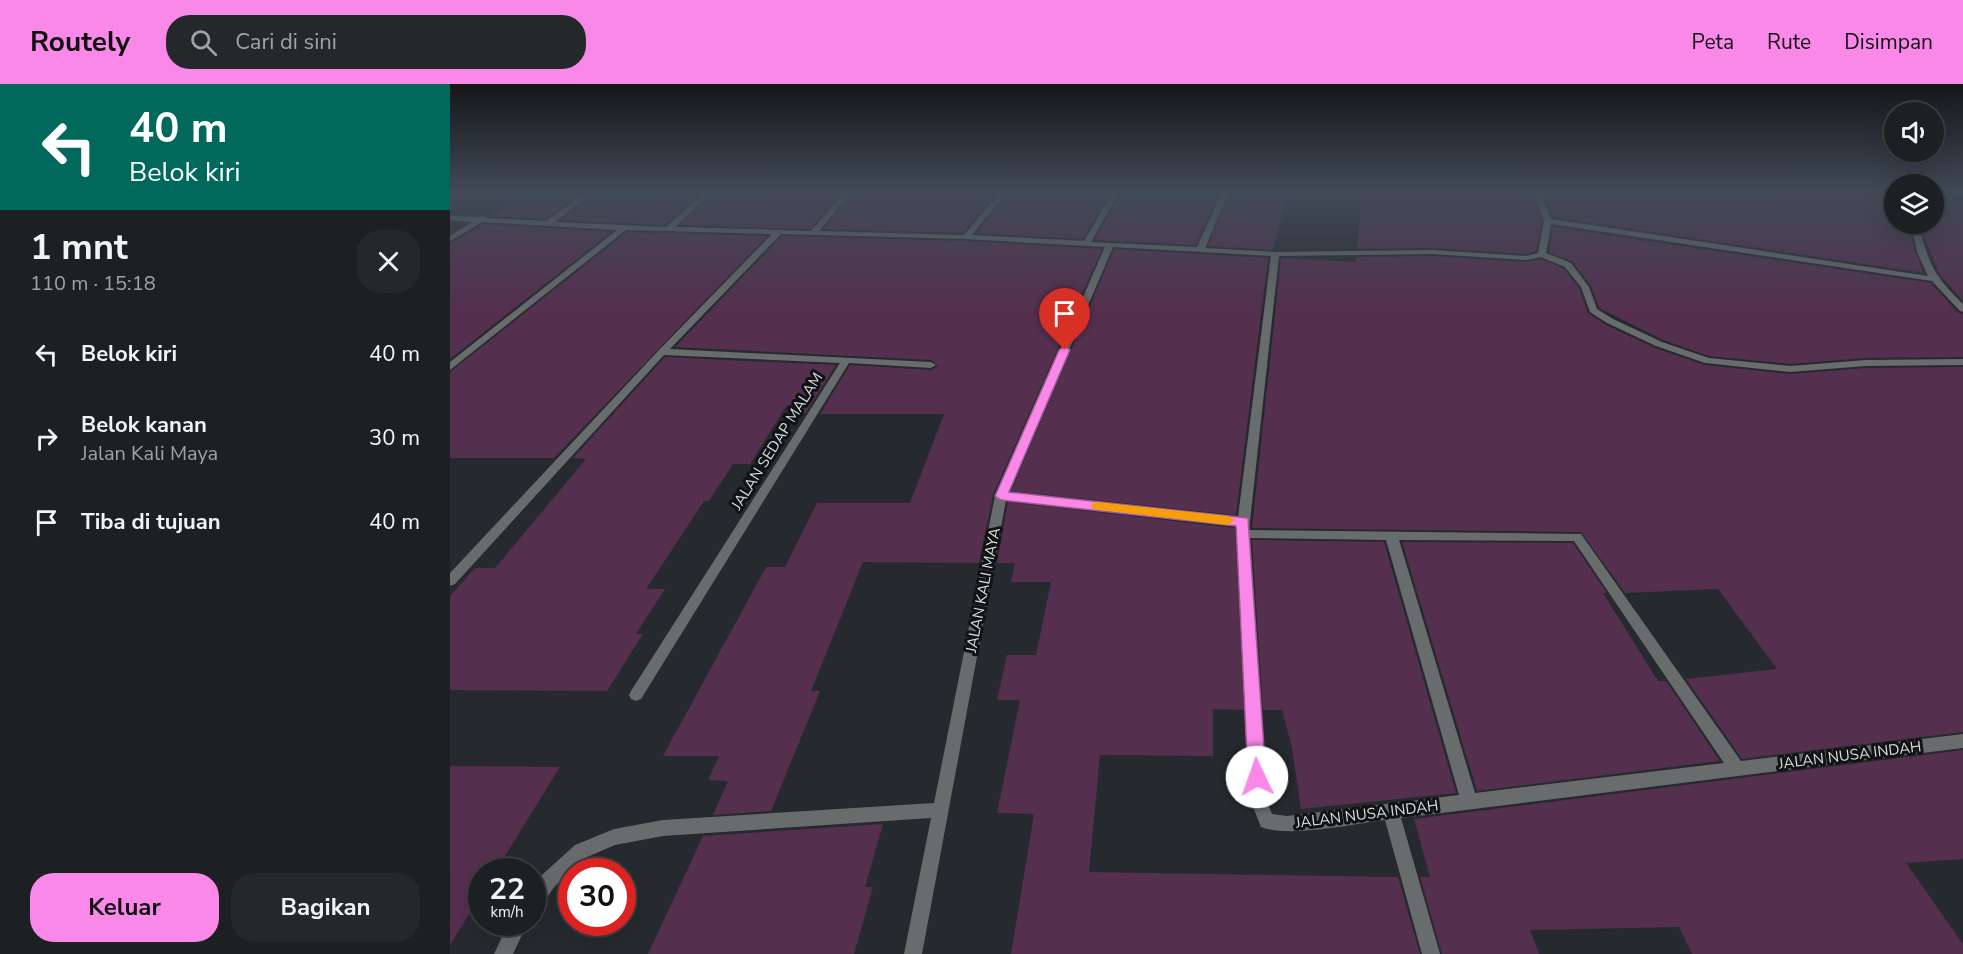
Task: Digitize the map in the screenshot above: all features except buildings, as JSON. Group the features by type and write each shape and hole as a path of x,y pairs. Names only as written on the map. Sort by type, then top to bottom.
{"street":[{"path":"450,367 618,233"},
{"path":"450,582 662,352 778,233"},
{"path":"832,233 966,237 1275,254 1432,252 1526,258 1542,254 1568,265 1585,287 1593,310 1610,321 1659,344 1708,361 1790,369 1866,363 1963,362"},
{"path":"966,237 970,233"},
{"path":"1086,244 1093,233"},
{"path":"1200,250 1208,233"},
{"path":"1542,254 1546,233"},
{"path":"1625,233 1932,279"},
{"path":"1917,234 1920,252 1932,279 1963,309"},
{"name":"JALAN KALI MAYA","path":"913,954 1001,496 1110,245"},
{"name":"JALAN NUSA INDAH","path":"1275,254 1243,528 1258,799 1267,821 1287,824 1963,741"},
{"name":"JALAN SEDAP MALAM","path":"636,695 846,360 662,352"},
{"path":"846,360 931,365"},
{"path":"1001,496 1243,528 1391,535 1577,537 1737,769"},
{"path":"1391,535 1469,802"},
{"path":"546,884 581,851 614,837 663,828 939,810"},
{"path":"1391,811 1431,954"},
{"path":"503,954 512,936"}],"slow traffic":[{"path":"1097,506 1228,520"}],"route":[{"path":"1065,350 1001,496 1243,522 1257,777"}]}
